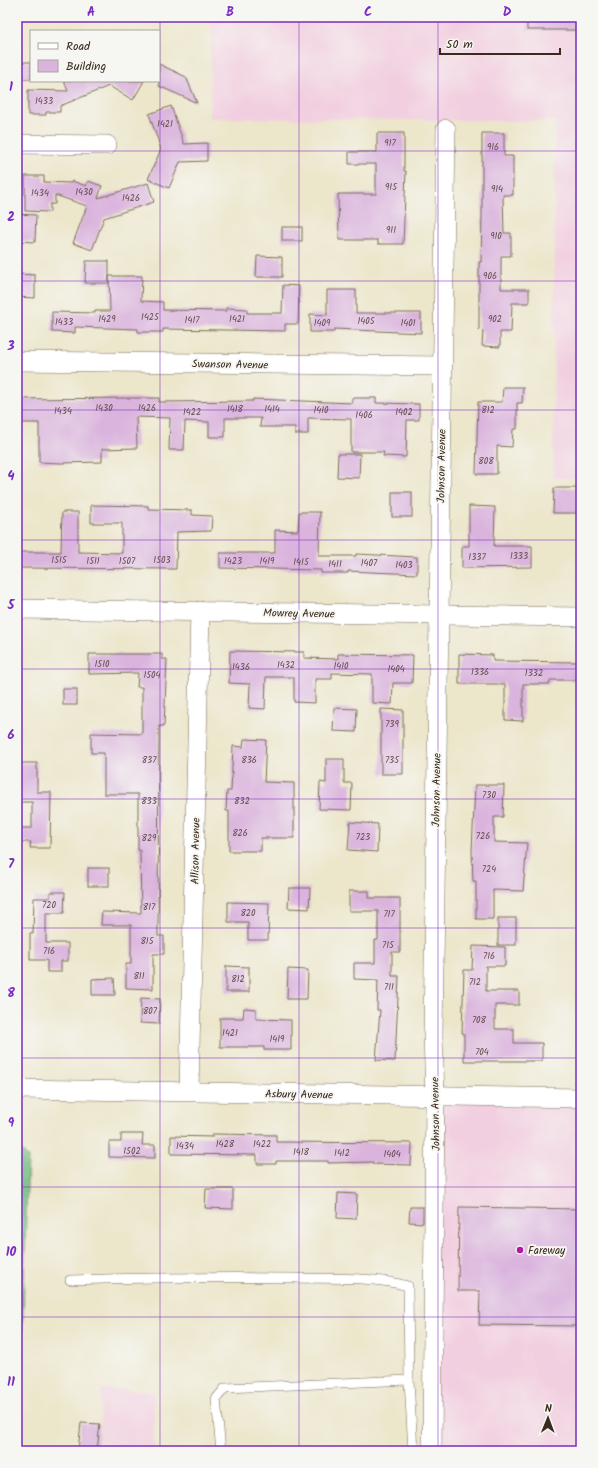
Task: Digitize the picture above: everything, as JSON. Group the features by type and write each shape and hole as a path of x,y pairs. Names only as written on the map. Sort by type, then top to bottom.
{"street":[{"name":"Johnson Avenue","path":"432,1451 436,1097 433,1035 446,129"},
{"path":"17,144 107,145"},
{"name":"Swanson Avenue","path":"17,361 442,366"},
{"name":"Mowrey Avenue","path":"17,609 581,617"},
{"name":"Allison Avenue","path":"189,1091 200,611"},
{"name":"Asbury Avenue","path":"17,1089 189,1091 436,1097 581,1098"}],"lane":[{"path":"70,1280 210,1277 358,1279 386,1280 408,1286 409,1380 413,1451"},
{"path":"221,1451 216,1398 224,1388 409,1380"}],"shaded area":[{"path":"211,17 581,17 581,478 553,478 555,121 210,118"},
{"path":"581,1095 581,1451 435,1451 438,1098"},
{"path":"22,1342 19,1451 17,1451 17,1346"},
{"path":"101,1389 154,1391 154,1451 100,1451"}],"green space":[{"path":"17,1146 28,1157 22,1342 17,1346"}],"building":[{"path":"527,17 581,17 581,30 527,30"},
{"path":"19,62 30,62 30,79 18,79"},
{"path":"160,64 186,77 197,103 159,86"},
{"path":"64,82 143,82 133,100 109,86 60,106 60,112 46,112 46,115 28,115 28,90 68,91"},
{"path":"171,106 184,144 207,143 207,161 180,162 169,188 148,179 161,149 149,114"},
{"path":"377,133 404,133 404,171 406,171 403,244 378,244 378,240 339,240 338,194 376,194 376,164 349,164 349,152 377,152"},
{"path":"482,133 504,133 504,156 513,156 513,195 503,195 504,233 511,233 511,256 501,256 501,289 529,289 529,303 512,303 511,332 500,332 500,347 482,346 483,331 479,330 479,262 481,262 482,216"},
{"path":"25,176 44,176 44,182 71,183 72,181 86,186 88,181 102,186 98,198 148,183 154,202 104,218 92,250 73,243 87,206 55,195 55,204 50,204 50,212 25,211"},
{"path":"17,214 36,215 35,242 17,241"},
{"path":"282,227 302,227 302,241 282,241"},
{"path":"257,256 282,257 282,277 256,277"},
{"path":"86,261 109,261 109,283 85,283"},
{"path":"17,274 35,275 35,298 17,297"},
{"path":"109,276 142,276 141,301 163,302 163,310 226,311 226,308 247,309 247,313 282,313 283,285 299,286 298,324 285,324 285,331 163,329 163,332 138,332 138,329 75,327 75,333 52,332 52,312 95,313 95,311 110,311"},
{"path":"327,290 356,290 356,313 421,313 421,333 334,329 334,332 310,332 310,314 327,315"},
{"path":"503,387 523,387 522,403 517,403 517,429 513,429 512,447 497,446 497,474 476,474 478,402 502,402"},
{"path":"159,398 159,402 253,401 253,399 352,403 352,398 376,398 376,403 419,404 419,420 407,420 406,457 383,456 384,452 351,452 351,419 308,418 308,434 295,434 295,427 260,427 261,418 225,418 225,437 209,437 209,422 185,421 184,450 169,450 170,418 136,417 137,448 102,449 102,462 60,463 39,462 39,423 17,423 17,399"},
{"path":"338,454 360,454 359,478 337,477"},
{"path":"554,488 578,488 578,513 553,513"},
{"path":"392,492 412,492 412,517 392,517"},
{"path":"91,505 148,506 148,509 192,510 192,515 212,516 211,531 177,532 176,569 17,568 17,552 61,552 62,512 78,512 78,552 122,553 122,523 91,523"},
{"path":"469,506 495,507 494,546 532,546 532,567 462,568 462,546 469,546"},
{"path":"299,512 320,512 319,556 356,556 356,554 417,557 417,574 348,571 348,573 321,573 321,570 220,568 220,553 275,553 275,530 298,531"},
{"path":"230,651 304,652 304,658 338,659 338,654 413,655 412,683 393,683 392,704 372,703 372,674 332,673 332,679 315,679 315,703 294,702 294,677 266,677 265,709 249,708 250,684 229,683"},
{"path":"89,654 162,654 162,659 167,659 164,726 159,726 158,936 164,936 164,954 153,954 153,989 126,988 126,964 131,964 131,925 101,925 102,912 141,913 140,850 138,850 138,794 104,794 104,753 91,753 91,733 142,734 142,687 137,687 138,673 89,674"},
{"path":"459,654 493,655 493,661 581,662 581,680 550,680 550,684 523,684 523,721 505,720 505,684 459,684"},
{"path":"63,689 77,689 77,705 63,705"},
{"path":"334,708 357,709 356,732 333,731"},
{"path":"381,709 403,710 403,774 381,774"},
{"path":"244,739 266,740 264,782 294,783 294,838 261,838 261,851 229,851 229,811 226,811 227,791 231,791 233,746 243,747"},
{"path":"326,759 344,759 344,783 352,783 351,810 319,809 320,782 326,783"},
{"path":"18,763 37,763 37,792 51,792 50,848 30,848 31,842 17,842 17,828 32,828 32,802 17,802"},
{"path":"475,785 504,785 503,817 494,817 494,842 527,843 523,891 493,890 493,919 476,919 476,881 473,881 472,851"},
{"path":"350,822 378,824 377,852 348,850"},
{"path":"88,868 109,868 109,886 88,886"},
{"path":"289,888 310,888 309,909 288,908"},
{"path":"349,891 369,891 369,898 400,898 400,952 392,952 392,976 399,976 395,1061 376,1060 380,1010 377,1010 378,980 354,979 354,963 375,963 375,940 378,940 378,911 349,911"},
{"path":"50,892 65,892 64,913 46,913 46,943 68,943 68,961 61,961 61,972 47,972 47,960 30,960 30,933 33,934 34,898 50,898"},
{"path":"228,902 269,903 268,940 248,940 248,922 228,922"},
{"path":"498,918 516,918 516,945 498,945"},
{"path":"473,946 505,947 505,966 486,966 486,991 519,991 519,1005 495,1005 495,1029 514,1029 514,1043 542,1043 542,1061 464,1061 464,1033 462,1033 464,970 472,970"},
{"path":"226,966 249,967 249,992 226,992"},
{"path":"288,969 308,970 307,999 287,999"},
{"path":"114,978 115,995 92,995 92,979"},
{"path":"141,998 160,999 159,1024 140,1023"},
{"path":"244,1008 256,1009 256,1019 291,1020 291,1050 264,1050 264,1047 220,1047 220,1018 243,1018"},
{"path":"121,1134 143,1134 142,1145 155,1145 155,1158 109,1157 109,1142 121,1142"},
{"path":"213,1134 276,1135 276,1142 412,1143 411,1165 373,1164 373,1162 328,1163 328,1161 276,1161 276,1164 257,1164 257,1155 171,1154 171,1136 213,1137"},
{"path":"206,1189 233,1189 233,1209 205,1208"},
{"path":"338,1193 357,1194 356,1219 337,1218"},
{"path":"410,1207 423,1207 423,1223 409,1222"},
{"name":"Fareway","path":"459,1207 581,1209 581,1326 479,1325 480,1291 458,1291"},
{"path":"81,1423 100,1424 97,1451 78,1451"}],"place":[{"name":"Fareway","path":"520,1250"}]}
